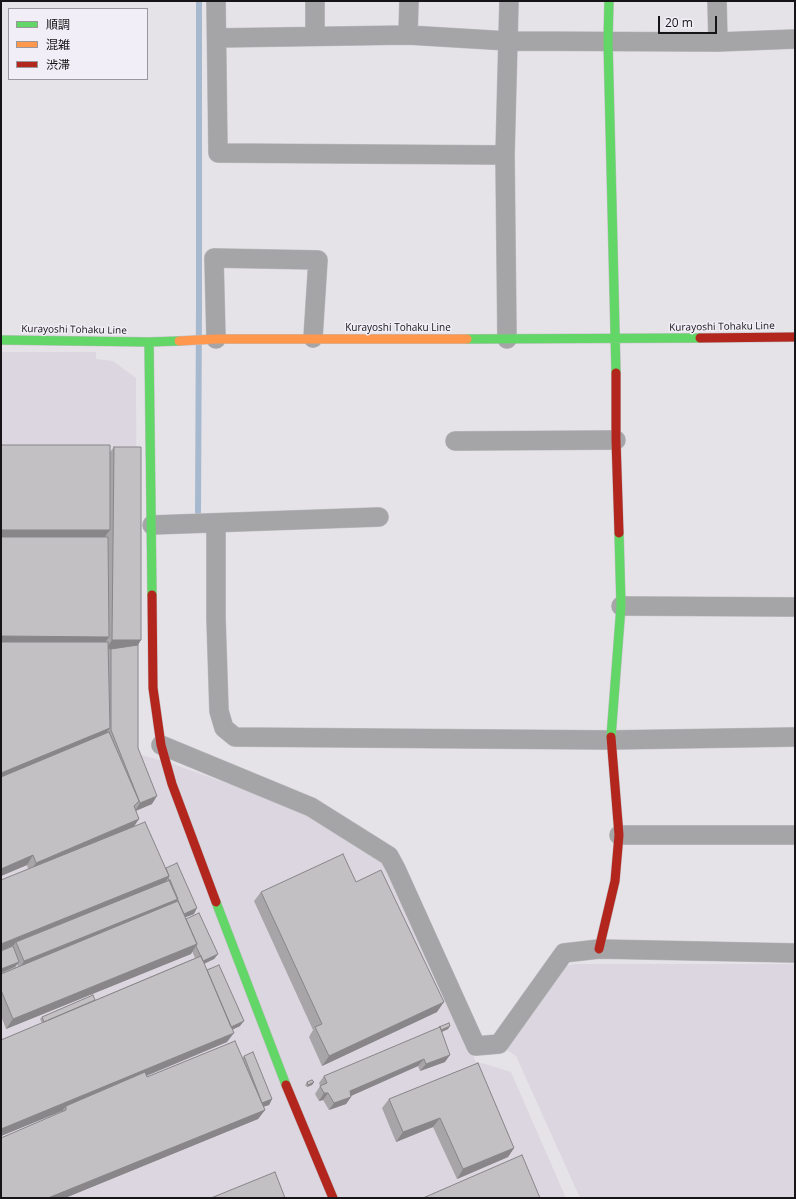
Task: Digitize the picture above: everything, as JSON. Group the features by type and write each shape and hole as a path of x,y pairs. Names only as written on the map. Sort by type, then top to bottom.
{"street":[{"path":"216,1 218,153 505,155"},
{"path":"315,1 315,35"},
{"path":"408,35 409,1"},
{"path":"507,340 505,155 509,1"},
{"path":"599,949 615,881 619,835 611,740 621,606 608,41 609,1"},
{"path":"717,1 718,42"},
{"path":"217,38 315,35 408,35 508,42 718,42 795,39"},
{"path":"216,339 214,258 318,260 314,338"},
{"name":"Kurayoshi Tohaku Line","path":"1,340 149,342 216,339 314,338 507,340 795,337"},
{"path":"149,342 153,688 161,745 172,784 279,1068 333,1198"},
{"path":"455,441 616,440"},
{"path":"152,525 379,517"},
{"path":"216,523 216,618 219,711 224,728 235,737 611,740 794,737"},
{"path":"621,606 795,607"},
{"path":"161,745 311,807 389,856 476,1046 499,1044 564,953 599,949 795,953"},
{"path":"619,835 795,835"}],"shaded area":[{"path":"1,352 96,352 96,359 113,361 136,378 138,754 173,764 288,805 387,860 476,1062 511,1072 566,1198 1,1198"},
{"path":"575,964 795,964 795,1198 580,1198 516,1056 504,1048 566,966"}],"building":[{"path":"1,445 110,445 110,530 1,530"},
{"path":"114,447 141,447 141,640 112,640"},
{"path":"1,537 108,537 109,637 1,636"},
{"path":"1,642 108,642 110,728 1,773"},
{"path":"138,645 138,748 157,796 140,803 111,730 111,649"},
{"path":"109,732 139,801 134,806 139,819 36,863 33,855 1,869 1,777"},
{"path":"145,822 169,876 1,944 1,880"},
{"path":"343,854 356,882 381,870 444,1002 329,1056 315,1027 322,1024 261,892"},
{"path":"177,863 197,908 184,914 168,878 169,876 166,868"},
{"path":"170,880 178,899 24,961 16,942"},
{"path":"178,901 197,944 13,1019 1,990 1,974"},
{"path":"199,913 218,954 203,961 186,919"},
{"path":"13,946 19,962 1,969 1,951"},
{"path":"201,956 234,1033 1,1129 1,1040"},
{"path":"219,965 244,1021 231,1027 207,970"},
{"path":"93,995 95,1000 44,1022 42,1017"},
{"path":"449,1023 450,1026 441,1030 439,1027"},
{"path":"440,1027 450,1055 426,1064 424,1059 350,1091 351,1097 334,1103 328,1093 324,1093 320,1086 327,1083 324,1076"},
{"path":"235,1041 265,1110 48,1198 1,1198 1,1138 66,1110 66,1106 145,1072 147,1077"},
{"path":"253,1052 272,1099 262,1103 244,1056"},
{"path":"478,1063 514,1148 463,1169 440,1118 403,1132 389,1099"},
{"path":"312,1080 314,1082 308,1085 307,1082"},
{"path":"522,1155 540,1198 423,1198"},
{"path":"275,1172 285,1198 211,1198"}],"waterway":[{"path":"198,512 199,1"}],"traffic: fast":[{"path":"609,1 608,41 616,373"},
{"path":"467,339 700,338"},
{"path":"1,340 179,341"},
{"path":"149,342 152,595"},
{"path":"611,737 621,606 619,533"},
{"path":"216,902 286,1085"}],"traffic: slow":[{"path":"179,341 216,339 467,339"}],"traffic: jam":[{"path":"700,338 795,337"},
{"path":"616,373 616,440 619,533"},
{"path":"152,595 153,688 161,745 172,784 216,902"},
{"path":"599,949 615,881 619,835 611,737"},
{"path":"286,1085 333,1198"}]}
